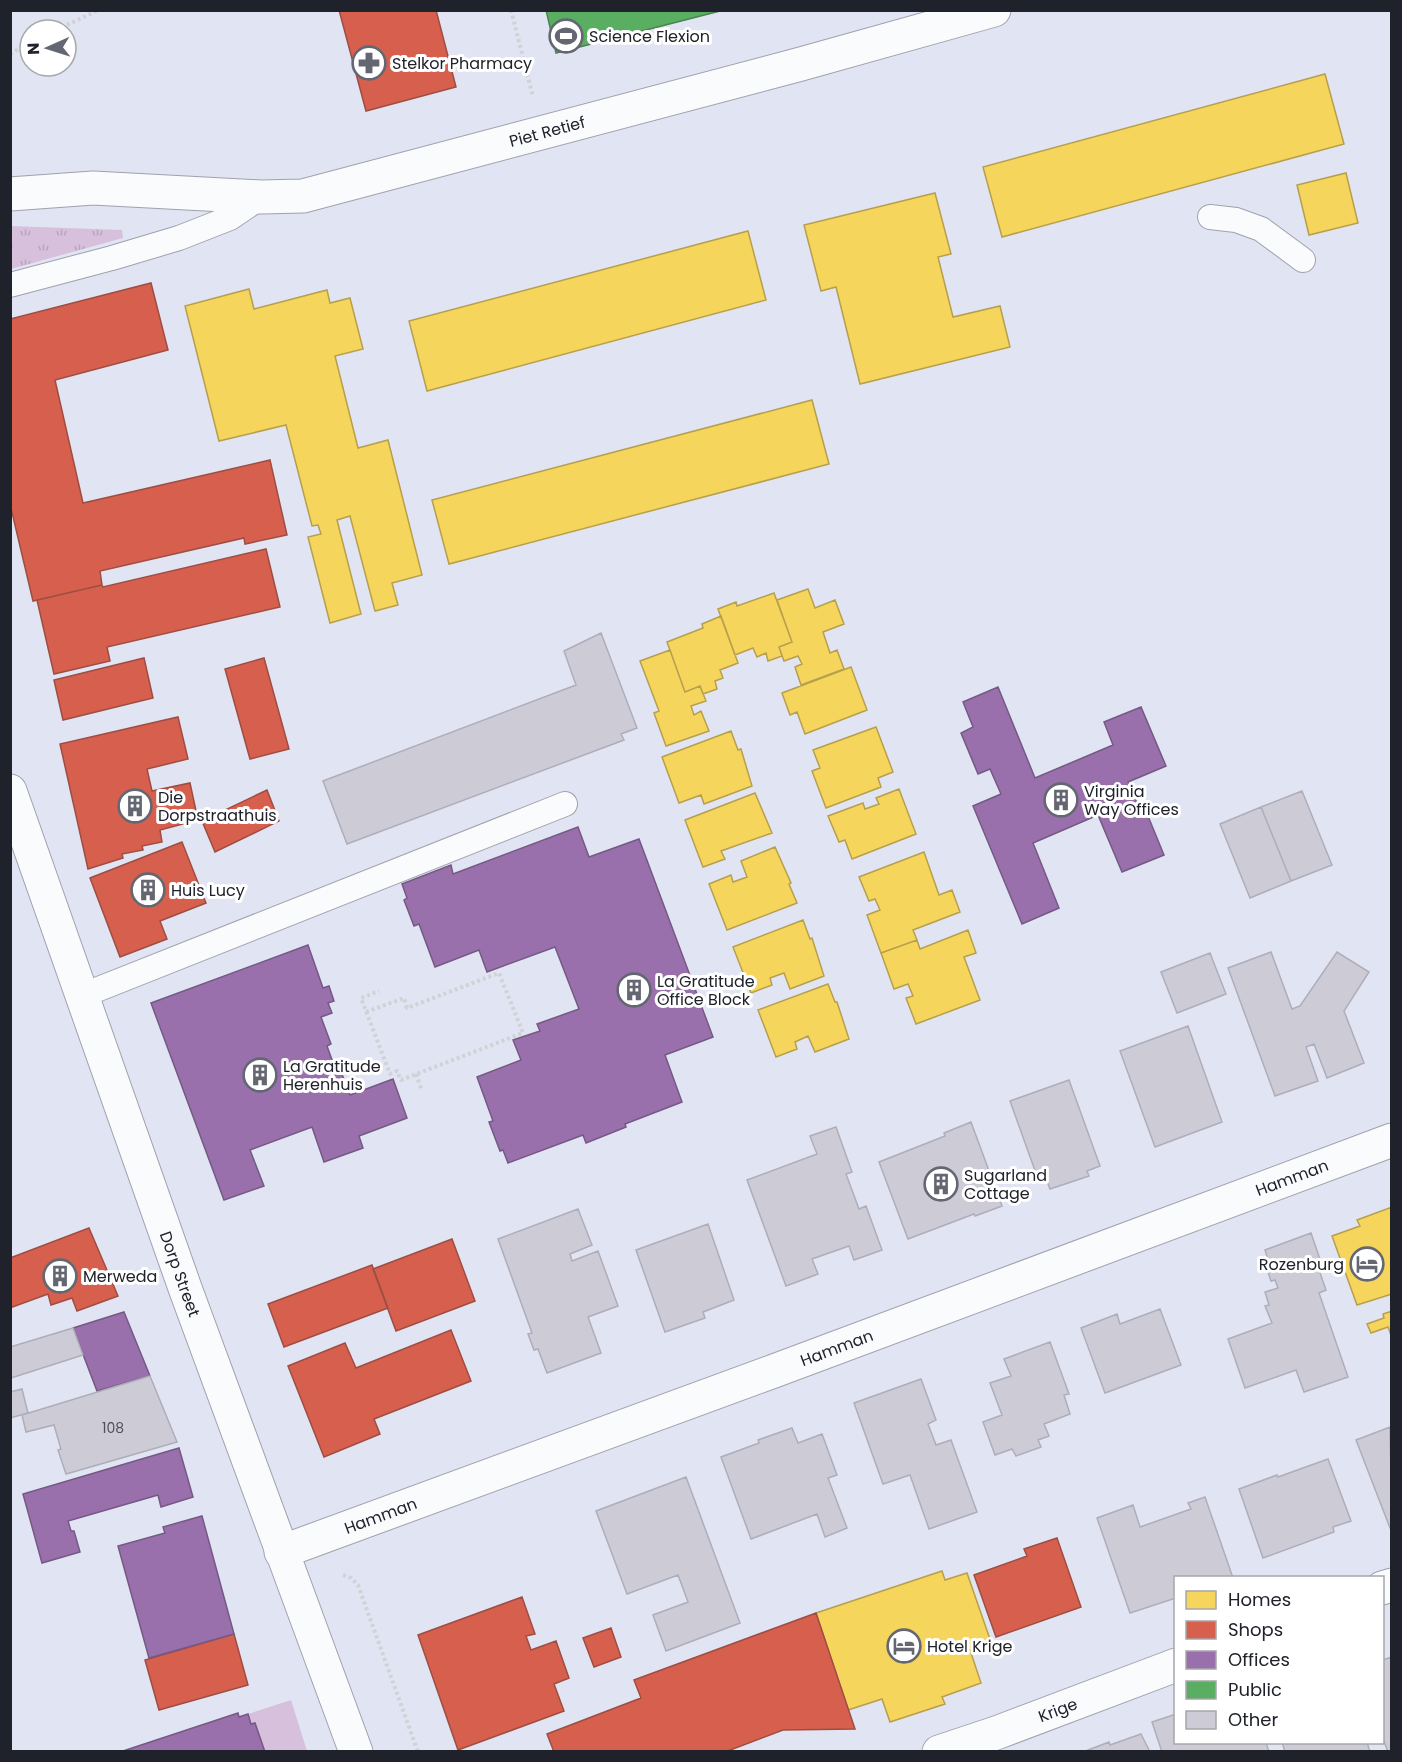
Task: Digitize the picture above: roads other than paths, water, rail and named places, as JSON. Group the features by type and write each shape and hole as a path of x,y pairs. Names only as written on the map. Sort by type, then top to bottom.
{"street":[{"name":"Piet Retief","path":"10,194 93,188 261,197 303,196 801,64 994,10"},
{"name":"Piet Retief","path":"10,172 93,188"},
{"name":"Dorp Street","path":"10,791 81,996 281,1552 356,1752"},
{"name":"Hamman","path":"281,1552 1392,1140"},
{"name":"Krige","path":"939,1752 1174,1666"}],"lane":[{"path":"10,285 179,238 230,218 261,197"},
{"path":"1210,217 1236,220 1261,229 1303,260"},
{"path":"81,996 564,804"}],"place":[{"name":"Science Flexion","path":"566,36"},
{"name":"Stelkor Pharmacy","path":"369,63"},
{"name":"Virginia Way Offices","path":"1061,800"},
{"name":"Die Dorpstraathuis","path":"135,806"},
{"name":"Huis Lucy","path":"148,890"},
{"name":"La Gratitude Office Block","path":"634,990"},
{"name":"La Gratitude Herenhuis","path":"260,1075"},
{"name":"Sugarland Cottage","path":"941,1184"},
{"name":"Rozenburg","path":"1367,1264"},
{"name":"Merweda","path":"60,1276"},
{"name":"Hotel Krige","path":"904,1646"}]}
